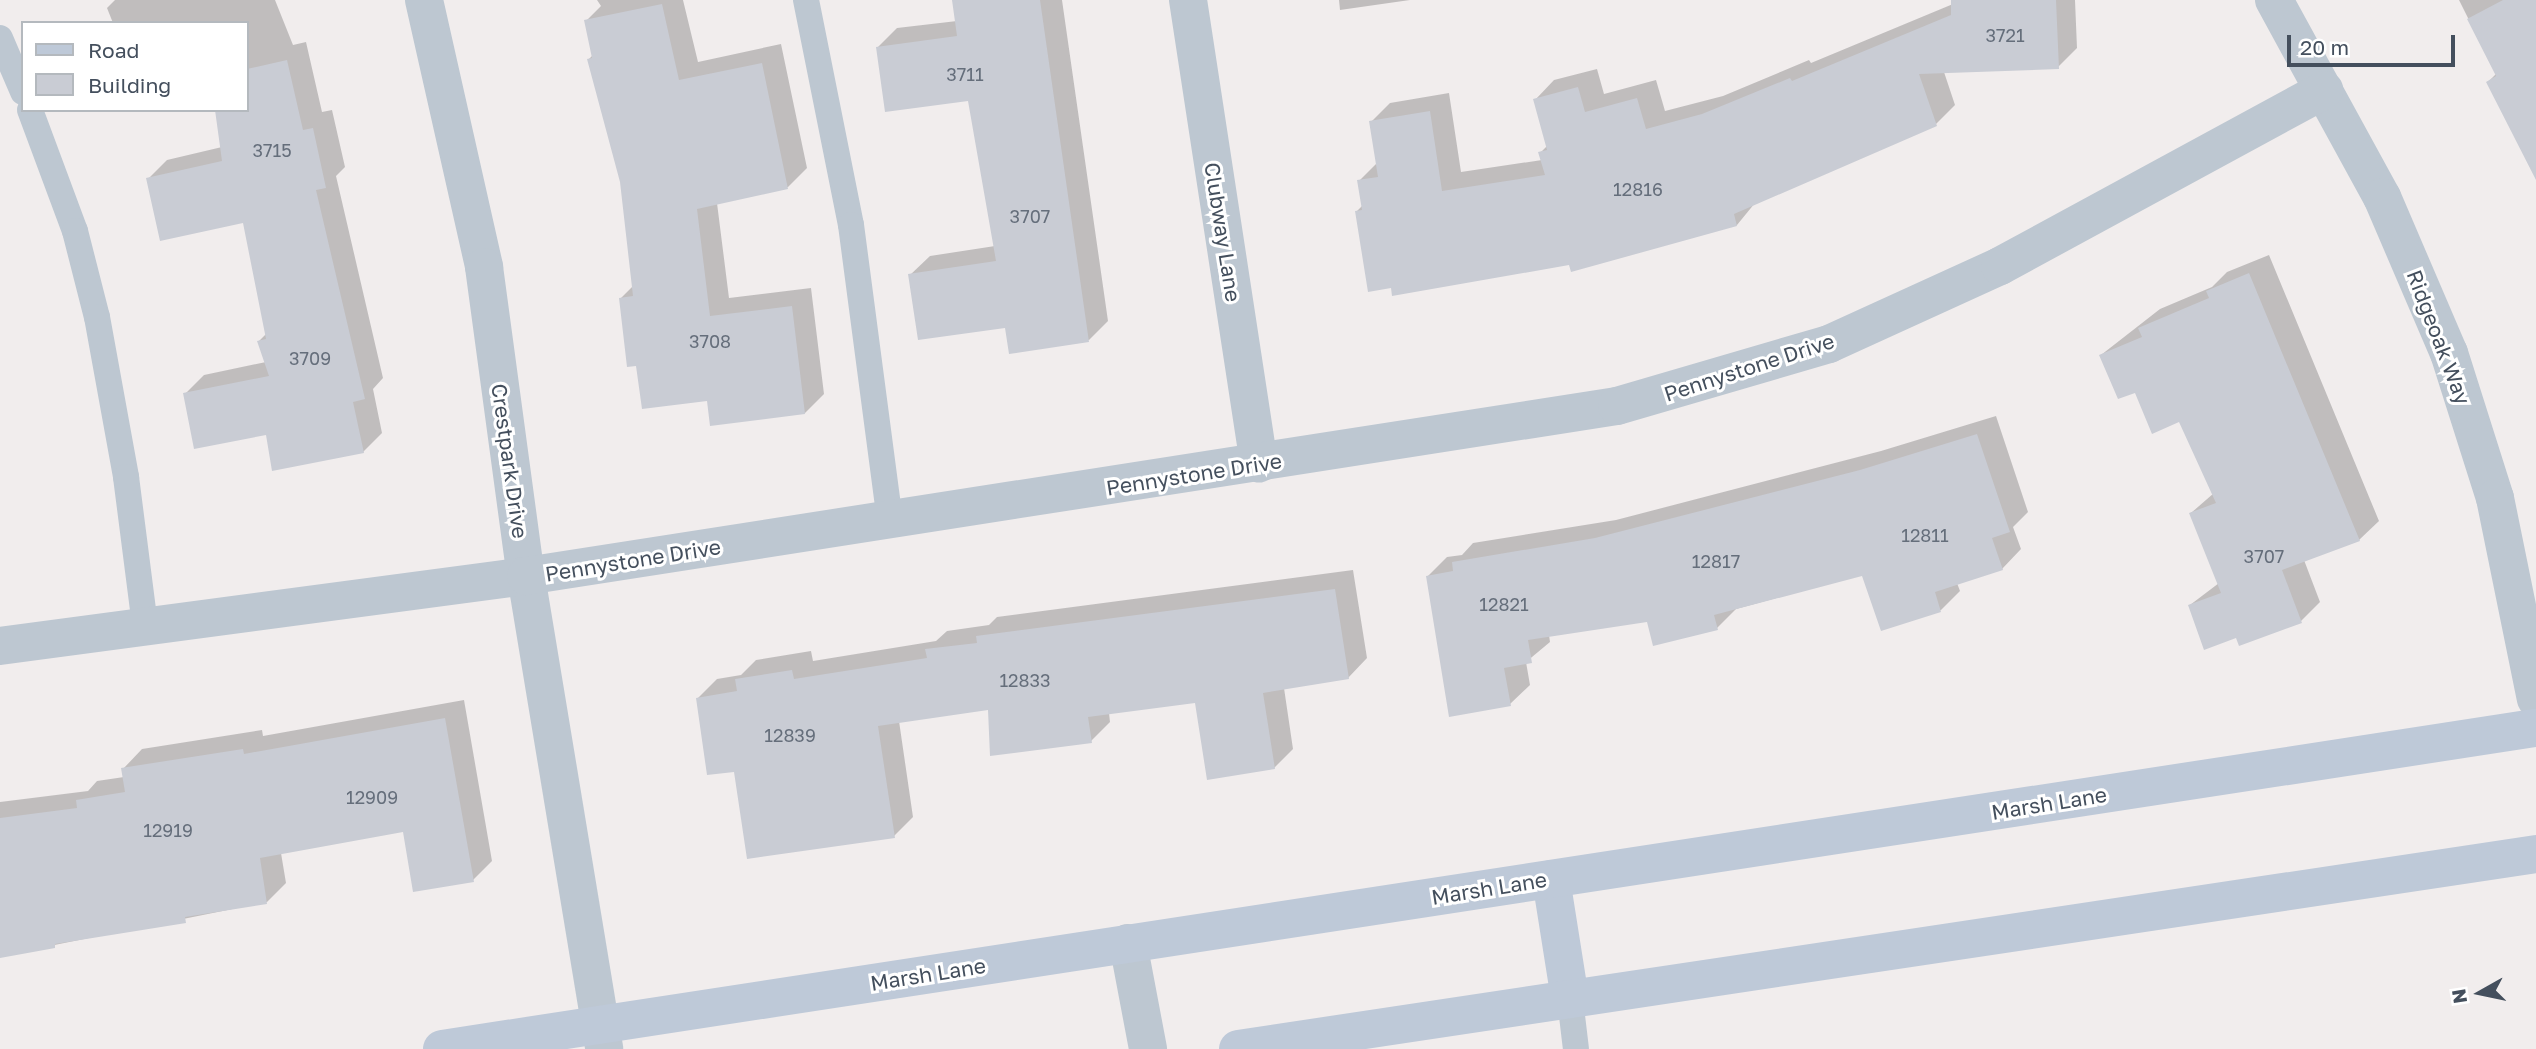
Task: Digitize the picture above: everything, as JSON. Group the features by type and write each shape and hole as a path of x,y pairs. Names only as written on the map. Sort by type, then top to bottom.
{"main road":[{"name":"Marsh Lane","path":"442,1049 602,1037 1128,943 2536,728"},
{"path":"1238,1049 2536,854"},
{"path":"1551,879 1570,999"}],"street":[{"name":"Crestpark Drive","path":"424,0 484,267 526,576 602,1037"},
{"name":"Clubway Lane","path":"1188,0 1259,464"},
{"name":"Ridgeoak Way","path":"2274,0 2382,197 2449,353 2495,498 2536,699"},
{"name":"Pennystone Drive","path":"0,646 526,576 1617,407 1829,344 2000,266 2324,90"},
{"path":"1128,943 1148,1049"}],"lane":[{"path":"806,0 851,225 890,521"},
{"path":"0,38 21,87"},
{"path":"31,112 75,231 97,317 127,477 145,625"},
{"path":"1570,999 1576,1049"}],"building":[{"path":"952,0 1040,0 1089,342 1009,354 1005,328 918,340 908,274 996,261 968,101 885,112 876,47 957,36"},
{"path":"1951,0 2056,0 2059,69 1919,74 1937,126 1734,214 1737,226 1571,272 1569,265 1392,296 1391,288 1368,292 1355,211 1362,210 1357,180 1378,177 1369,121 1430,111 1442,191 1545,175 1538,152 1547,150 1533,99 1578,87 1585,112 1637,98 1646,129 1702,114 1790,78 1792,81 1951,15"},
{"path":"2503,0 2536,0 2536,180 2486,82 2496,76 2467,19"},
{"path":"662,4 679,80 762,63 788,189 697,209 710,316 792,306 805,414 710,426 707,401 642,409 636,366 627,367 619,298 633,296 620,182 587,59 592,58 584,20"},
{"path":"287,60 303,130 313,128 326,188 316,190 365,399 353,402 364,453 272,471 266,435 194,449 183,393 269,376 257,341 266,339 243,223 160,241 146,178 222,161 215,112 248,112 248,69"},
{"path":"2249,273 2360,541 2282,570 2302,623 2239,646 2236,638 2204,650 2188,605 2221,593 2189,513 2216,503 2179,422 2152,434 2135,393 2118,399 2099,355 2142,337 2138,328 2209,298 2206,291"},
{"path":"1977,434 2010,532 1992,538 2003,570 1935,592 1941,612 1881,631 1862,576 1714,615 1718,630 1653,646 1647,622 1528,640 1532,663 1504,668 1511,706 1449,717 1426,576 1453,571 1452,562 1595,538 1860,470"},
{"path":"1335,589 1349,679 1263,693 1275,769 1207,780 1195,703 1088,717 1092,743 990,756 988,710 878,726 895,838 747,859 734,772 707,775 696,698 737,691 735,679 792,670 794,679 927,658 925,649 977,643 976,636"},
{"path":"445,718 474,882 413,892 403,832 260,858 267,904 185,917 186,923 55,944 55,948 0,958 0,818 77,808 76,800 125,792 121,768 243,749 244,754"}]}
